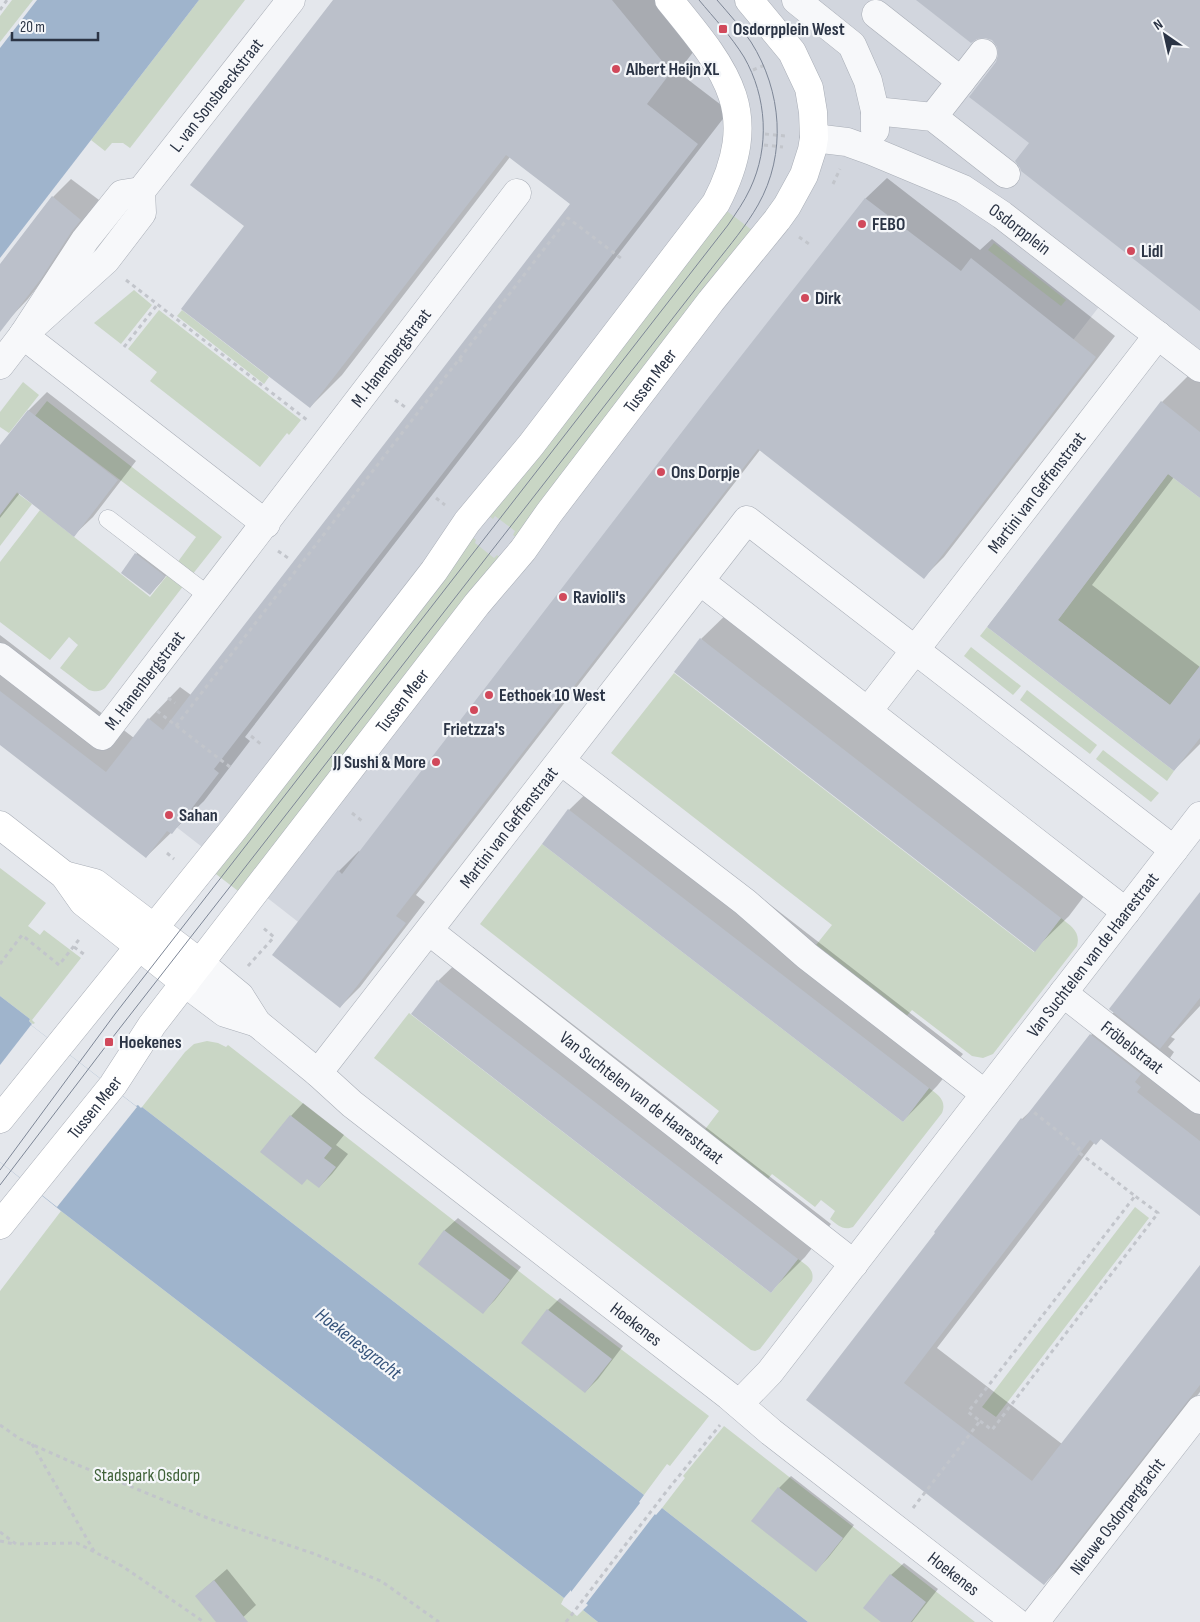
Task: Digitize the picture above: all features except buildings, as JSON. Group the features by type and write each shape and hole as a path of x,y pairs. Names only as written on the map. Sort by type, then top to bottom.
{"street":[{"name":"L. van Sonsbeeckstraat","path":"0,365 23,336 106,260 142,214 142,191 291,0"},
{"path":"0,1119 209,860 434,571 467,522 531,445 716,204 727,182 738,142 737,111 718,63 668,0"},
{"path":"748,0 786,45 802,71 809,88 813,112 810,154"},
{"path":"796,0 852,45 868,81 875,120 933,116 1006,174"},
{"path":"852,45 882,7 961,81"},
{"path":"933,116 983,53"},
{"name":"Osdorpplein","path":"810,154 847,142 872,150 963,189 989,206 1200,368"},
{"name":"Tussen Meer","path":"2,1223 113,1085 143,1037 192,973 477,604 523,550 549,513 711,301 777,220 810,154"},
{"name":"M. Hanenbergstraat","path":"0,657 102,736 266,524 517,193"},
{"name":"Martini van Geffenstraat","path":"868,711 1158,335"},
{"path":"23,336 266,524"},
{"name":"Martini van Geffenstraat","path":"318,1073 747,520 1174,850"},
{"path":"700,581 1126,912"},
{"path":"561,761 745,902 808,956 985,1094"},
{"name":"Van Suchtelen van de Haarestraat","path":"739,1404 770,1372 1200,816"},
{"name":"Hoekenes","path":"0,825 64,875 95,883 147,937 192,973 225,1013 257,1023 318,1073 352,1104 739,1404 771,1432 1016,1622"},
{"name":"Van Suchtelen van de Haarestraat","path":"429,931 854,1264"},
{"name":"Fröbelstraat","path":"1063,993 1200,1100"},
{"name":"Nieuwe Osdorpergracht","path":"1035,1622 1200,1410"}],"lane":[{"path":"108,519 210,596"}],"path":[{"path":"0,10 7,0"},
{"path":"738,142 810,154"},
{"path":"176,726 568,218 622,259"},
{"path":"122,277 312,424"},
{"path":"124,347 158,305"},
{"path":"459,359 465,364"},
{"path":"154,709 230,767"},
{"path":"251,736 269,750"},
{"path":"346,808 362,821"},
{"path":"0,964 22,935 59,965 82,935"},
{"path":"74,946 85,955"},
{"path":"1030,1110 1079,1148 1077,1151 1158,1213 992,1430 968,1412 1135,1196"},
{"path":"567,1621 712,1433 739,1404"},
{"path":"926,1491 980,1421"},
{"path":"0,1425 20,1439 78,1465 210,1519 312,1553 381,1581 439,1622"},
{"path":"32,1444 94,1551"},
{"path":"0,1532 16,1544"},
{"path":"0,1542 16,1544 77,1543 122,1566 204,1622"}],"shaded area":[{"path":"494,0 1200,0 1200,351 1116,285 1024,403 861,275 329,946 152,808 674,134"}],"green space":[{"path":"12,0 33,0 0,42 0,16"},
{"path":"199,0 245,0 130,148 123,143 112,143 105,151 91,140"},
{"path":"723,208 757,234 520,541 513,535 515,531 495,516 493,519 484,512"},
{"path":"994,243 1066,300 1061,306 988,250"},
{"path":"134,290 152,305 121,344 94,323"},
{"path":"159,310 301,420 289,435 287,433 260,467 150,381 157,372 128,349"},
{"path":"182,310 269,377 264,384 177,316"},
{"path":"23,382 39,395 9,433 0,427 0,412"},
{"path":"47,401 222,537 192,575 177,563 196,537 35,416"},
{"path":"1168,474 1200,498 1200,666 1170,705 1058,620"},
{"path":"17,493 32,504 0,546 0,515"},
{"path":"40,510 150,597 169,573 184,585 105,688 101,690 89,690 60,668 78,645 69,637 50,660 0,622 0,562"},
{"path":"468,533 476,540 475,543 494,558 497,555 504,561 242,894 212,871"},
{"path":"987,627 1174,771 1167,781 980,636"},
{"path":"971,647 1021,686 1013,695 964,656"},
{"path":"674,673 1034,952 1061,918 1074,930 1078,937 1077,946 993,1054 983,1058 972,1056 912,1010 903,1020 887,1008 890,1002 868,985 864,990 833,966 837,961 816,945 832,925 611,753"},
{"path":"1027,690 1097,745 1090,754 1020,700"},
{"path":"1103,750 1159,793 1151,802 1096,759"},
{"path":"542,844 903,1122 929,1088 941,1098 943,1105 942,1113 853,1227 843,1228 838,1225 830,1219 835,1211 821,1200 815,1207 772,1174 763,1185 700,1136 719,1111 480,924"},
{"path":"0,868 46,903 28,926 40,935 44,930 81,958 32,1020 35,1023 33,1024 29,1021 30,1019 0,996"},
{"path":"409,1013 771,1293 798,1259 807,1265 812,1273 812,1281 760,1349 751,1350 374,1058"},
{"path":"207,1041 226,1047 228,1045 547,1293 709,1416 670,1466 667,1464 644,1495 142,1107 185,1052 194,1044"},
{"path":"1135,1207 1149,1218 996,1417 982,1407"},
{"name":"Stadspark Osdorp","path":"61,1211 564,1598 561,1604 577,1616 583,1610 598,1622 0,1622 0,1291"},
{"path":"724,1426 975,1622 808,1622 662,1508 685,1478 683,1476"}],"water":[{"path":"37,0 199,0 0,258 0,48"},
{"name":"Hoekenesgracht","path":"0,996 30,1019 31,1025 136,1106 142,1107 644,1495 639,1502 656,1515 662,1508 808,1622 598,1622 583,1610 588,1605 571,1590 564,1598 61,1211 0,1162"}],"pier":[{"path":"31,1025 137,1107 57,1207 0,1162 0,1065"},
{"path":"647,1494 642,1502 656,1512 655,1514 582,1609 584,1605 570,1595 564,1601"}],"tram line":[{"path":"0,1170 115,1014 728,225 743,203 750,189 761,156 763,139 761,105 752,72 744,57 728,34 699,0"},
{"path":"0,1185 109,1042 732,243 758,205 774,165 777,144 774,102 769,81 751,42 717,0"}],"place":[{"name":"Osdorpplein West","path":"723,29"},
{"name":"Albert Heijn XL","path":"616,69"},
{"name":"FEBO","path":"862,224"},
{"name":"Lidl","path":"1131,251"},
{"name":"Dirk","path":"805,298"},
{"name":"Ons Dorpje","path":"661,472"},
{"name":"Ravioli's","path":"563,597"},
{"name":"Eethoek 10 West","path":"489,695"},
{"name":"Frietzza's","path":"474,710"},
{"name":"JJ Sushi & More","path":"436,762"},
{"name":"Sahan","path":"169,815"},
{"name":"Hoekenes","path":"109,1042"}]}
